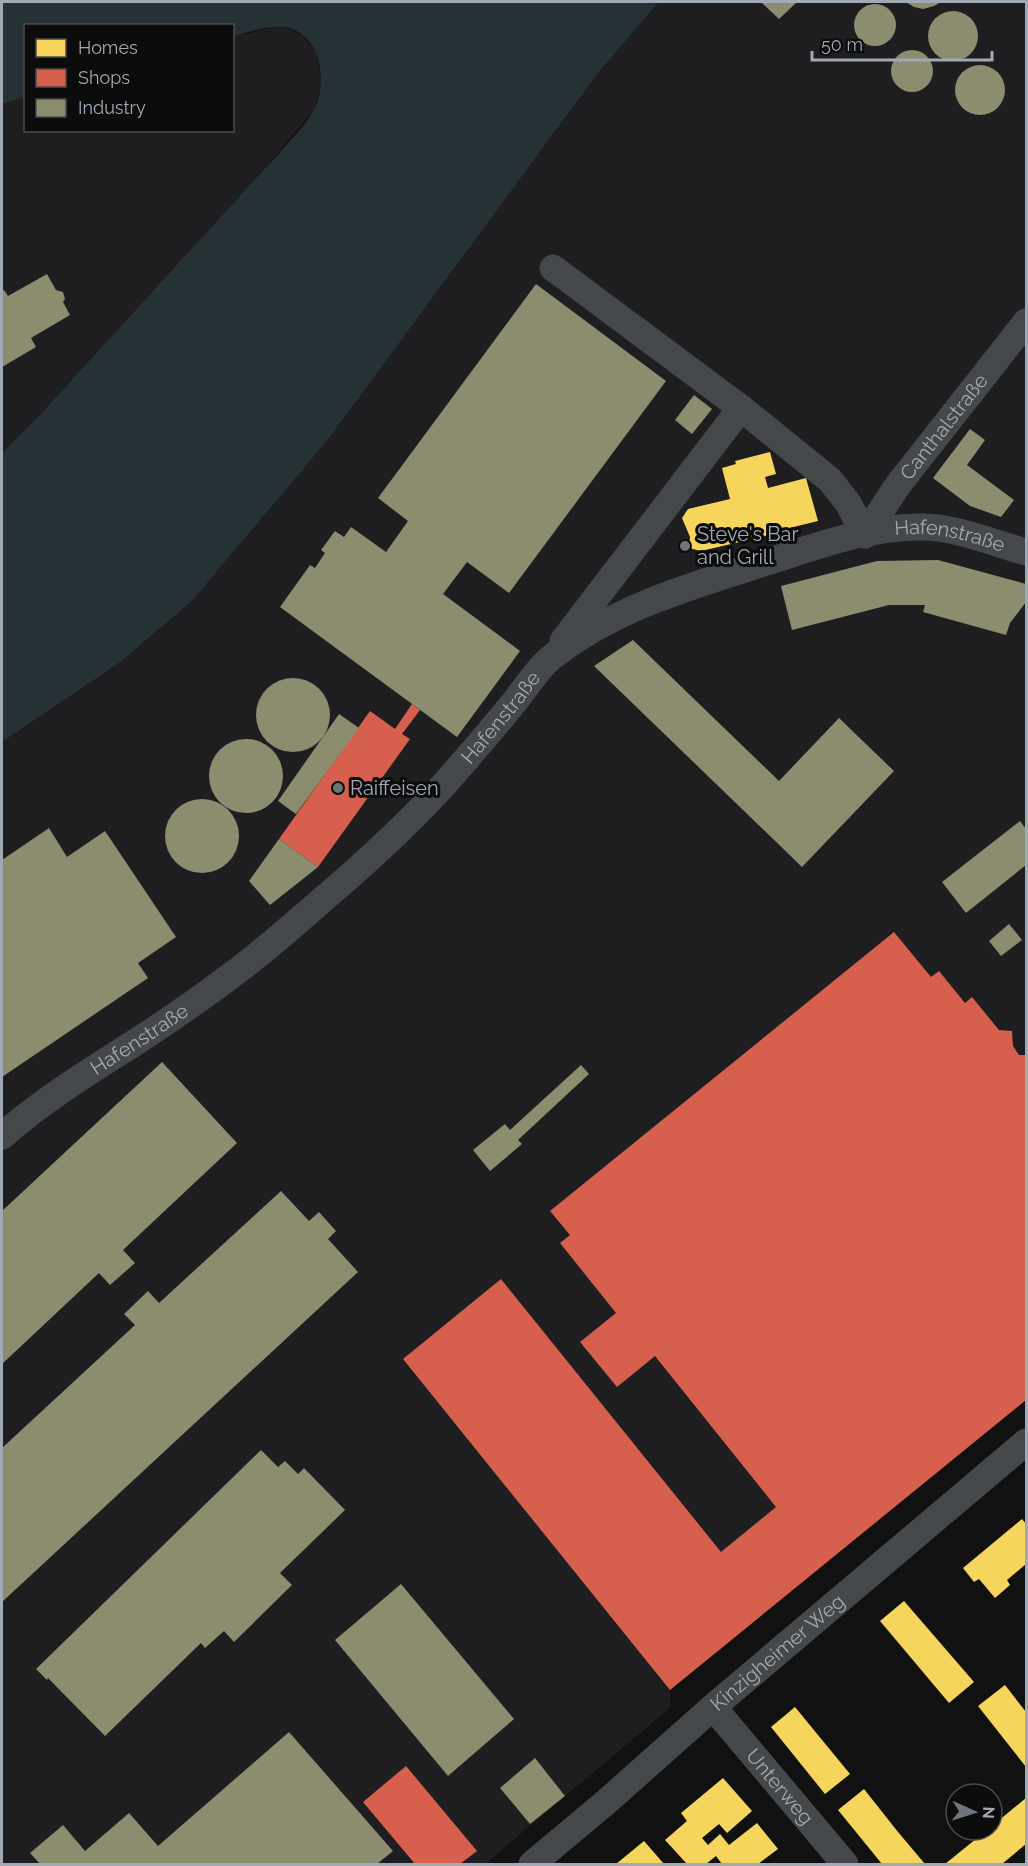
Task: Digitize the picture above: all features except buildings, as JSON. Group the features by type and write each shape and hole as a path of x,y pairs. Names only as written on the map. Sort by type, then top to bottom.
{"street":[{"path":"553,268 741,408 830,480 848,503 865,535"},
{"name":"Canthalstraße","path":"865,535 898,485 1026,322"},
{"path":"549,659 741,408"},
{"name":"Hafenstraße","path":"2,1136 67,1086 207,993 283,935 426,805 486,737 549,659 591,630 650,601 836,541 901,528 927,527 948,530 1026,552"},
{"name":"Kinzigheimer Weg","path":"531,1864 1026,1442"},
{"name":"Unterweg","path":"713,1707 845,1864"}],"shaded area":[{"path":"2,2 659,2 598,73 327,441 191,602 119,663 2,742 2,453 36,419 296,134 316,105 320,94 320,70 318,57 305,37 295,30 283,27 264,28 234,37 234,24 24,24 24,97 2,104"},
{"path":"659,2 1026,2 1026,1400 670,1689 671,1707 485,1864 2,1864 2,742 119,663 191,602 327,441 598,73"},
{"path":"275,27 290,29 303,36 316,52 321,78 321,90 313,111 251,185 2,453 2,104 24,97 24,132 234,132 234,37"}],"place":[{"name":"Steve's Bar and Grill","path":"685,546"},
{"name":"Raiffeisen","path":"338,788"}]}
